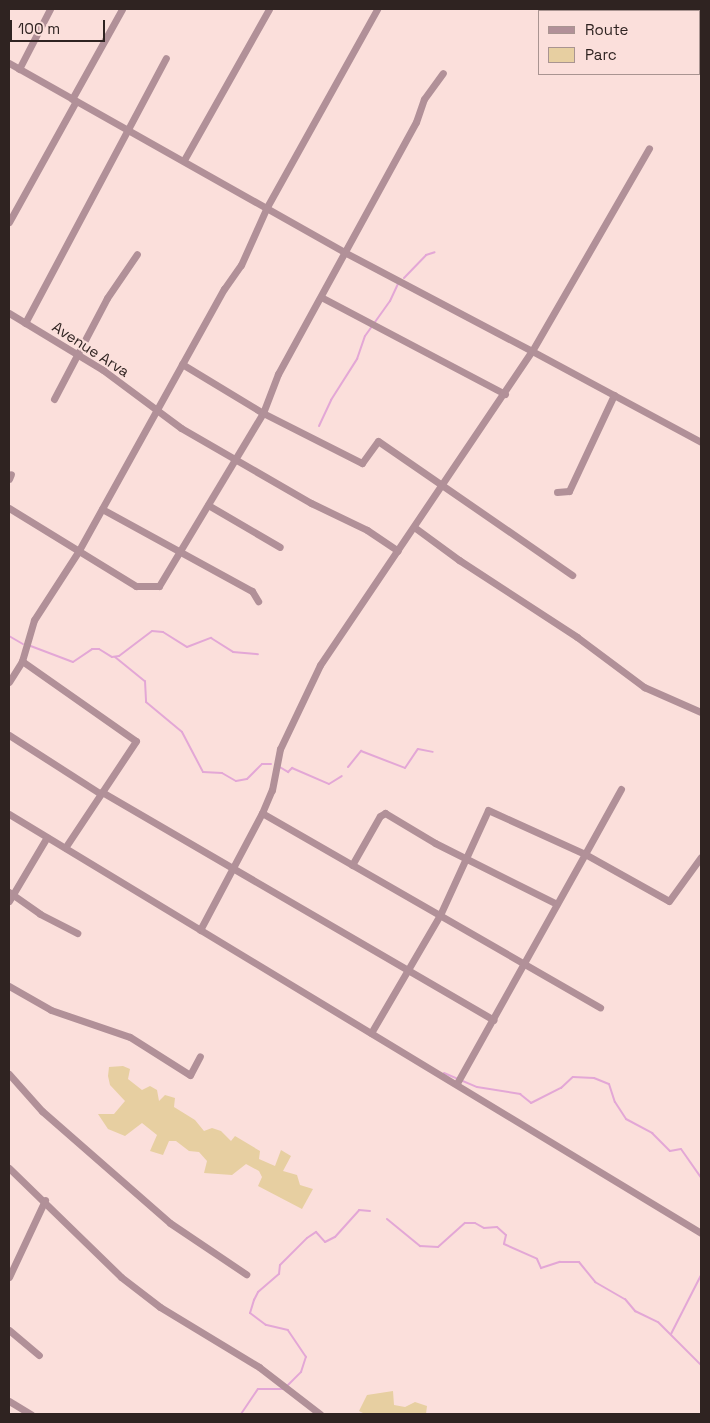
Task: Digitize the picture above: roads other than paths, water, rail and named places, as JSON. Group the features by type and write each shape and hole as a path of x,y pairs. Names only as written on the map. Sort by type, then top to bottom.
{"street":[{"path":"19,69 50,9"},
{"path":"9,222 122,9"},
{"path":"184,160 269,9"},
{"path":"9,682 22,661 34,620 78,552 182,364 241,265 267,206 377,9"},
{"path":"25,323 130,130 166,58"},
{"path":"9,63 267,206 346,253 701,442"},
{"path":"9,508 136,586 158,587 263,413 278,374 346,253 365,212 416,122 424,100 443,73"},
{"path":"200,930 262,813 272,790 280,749 320,665 506,394 649,148"},
{"path":"54,399 107,298 137,254"},
{"path":"321,297 506,394"},
{"name":"Avenue Arva","path":"9,313 78,355 156,411 235,460 319,507 367,530 398,551"},
{"path":"182,364 263,413 362,463 378,441 572,574"},
{"path":"557,492 569,491 614,394"},
{"path":"208,505 280,546"},
{"path":"102,509 252,591 258,601"},
{"path":"414,527 649,691 701,712"},
{"path":"22,661 135,739 65,848"},
{"path":"9,735 102,793 493,1020"},
{"path":"457,1083 621,789"},
{"path":"371,1033 440,915 488,810 586,854 669,901 701,857"},
{"path":"262,813 600,1007"},
{"path":"352,865 380,816 385,813 466,859 557,904"},
{"path":"9,814 701,1232"},
{"path":"47,837 10,896 77,933"},
{"path":"9,986 52,1010 130,1037 190,1075 200,1056"},
{"path":"9,1074 42,1111 170,1223 246,1274"},
{"path":"9,1168 45,1200 121,1277 160,1307 287,1388 320,1414"},
{"path":"9,1277 45,1200"},
{"path":"9,1330 39,1355"},
{"path":"9,1401 32,1414"}],"waterway":[{"path":"404,278 426,255 435,252"},
{"path":"319,426 331,400 357,359 365,336 390,301 398,284"},
{"path":"28,645 73,662 92,649 99,649 112,657 119,656 152,631 163,632 187,647 211,638 233,652 258,654"},
{"path":"9,636 23,644"},
{"path":"115,657 145,681 146,702 182,732 203,772 222,773 236,781 247,779 262,764 271,764"},
{"path":"348,767 361,751 405,768 418,749 433,752"},
{"path":"278,766 288,772 292,768 329,784 342,776"},
{"path":"444,1073 477,1087 520,1094 531,1103 561,1088 573,1077 594,1078 609,1084 615,1102 626,1119 652,1133 670,1151 681,1149 701,1178"},
{"path":"287,1386 301,1372 306,1357 288,1330 266,1325 250,1313 254,1300 258,1292 279,1274 280,1265 307,1238 316,1232 325,1242 335,1237 359,1210 370,1211"},
{"path":"387,1219 420,1246 438,1247 465,1223 475,1223 484,1228 497,1227 506,1235 504,1244 537,1259 541,1268 560,1262 579,1262 595,1282 625,1299 635,1311 658,1322 701,1365"},
{"path":"671,1334 701,1275"},
{"path":"241,1414 258,1389 283,1389"}]}
